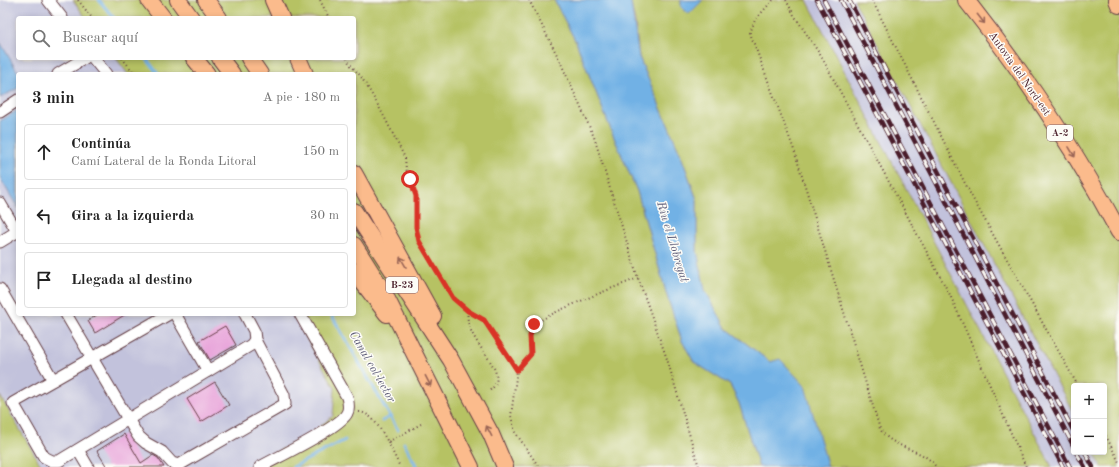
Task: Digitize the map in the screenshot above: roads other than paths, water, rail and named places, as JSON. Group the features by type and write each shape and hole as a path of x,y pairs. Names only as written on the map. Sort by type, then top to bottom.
{"highway":[{"path":"149,0 161,16"},
{"path":"178,0 190,16"},
{"path":"206,0 218,16"},
{"path":"273,0 280,16"},
{"name":"Autovia del Nord-est","path":"966,0 996,38 1068,145 1119,232"},
{"path":"1117,0 1119,5"},
{"path":"196,60 205,72"},
{"path":"222,60 230,72"},
{"path":"250,60 258,72"},
{"path":"299,60 304,72"},
{"path":"356,177 429,307 451,360"},
{"name":"B-23","path":"356,214 451,360 491,434 505,467"},
{"name":"B-23","path":"356,248 383,291 471,467"},
{"path":"356,274 410,346"}],"lane":[{"path":"48,0 60,16"},
{"path":"61,72 82,60"},
{"path":"95,60 104,72"},
{"path":"0,112 16,101"},
{"path":"0,203 16,229"},
{"path":"0,242 16,233"},
{"path":"0,288 16,316"},
{"path":"16,316 53,380"},
{"path":"67,316 138,436 146,443 162,452 172,463 179,466 285,404 284,395 255,340 254,331 246,316"},
{"path":"166,316 13,403 44,457 52,461 59,461 251,345 255,340"},
{"path":"176,316 208,371"},
{"path":"260,467 326,430 348,413 349,406 347,397 301,316"},
{"path":"78,450 88,467"}],"water":[{"name":"Riu el Llobregat","path":"554,0 630,0 639,57 680,153 697,200 697,251 705,290 726,328 770,362 780,359 805,386 828,467 759,467 739,403 730,385 694,362 682,341 668,299 637,191 576,42"},
{"path":"681,0 703,0 689,14 681,7"},
{"path":"0,42 18,72 16,72 16,89 0,98"},
{"path":"16,111 16,205 0,178 0,121"}],"waterway":[{"name":"Canal col·lector","path":"99,0 112,16"},
{"name":"Canal col·lector","path":"148,60 156,72"},
{"name":"Canal col·lector","path":"332,316 398,430"},
{"path":"382,421 391,416"},
{"path":"293,467 345,440"},
{"name":"Canal col·lector","path":"404,443 417,467"}],"railway":[{"path":"817,0 1063,467"},
{"path":"824,0 1070,467"},
{"path":"841,0 1071,441"},
{"path":"849,0 1071,426"},
{"path":"1078,455 1085,467"},
{"path":"1087,455 1093,467"}]}
